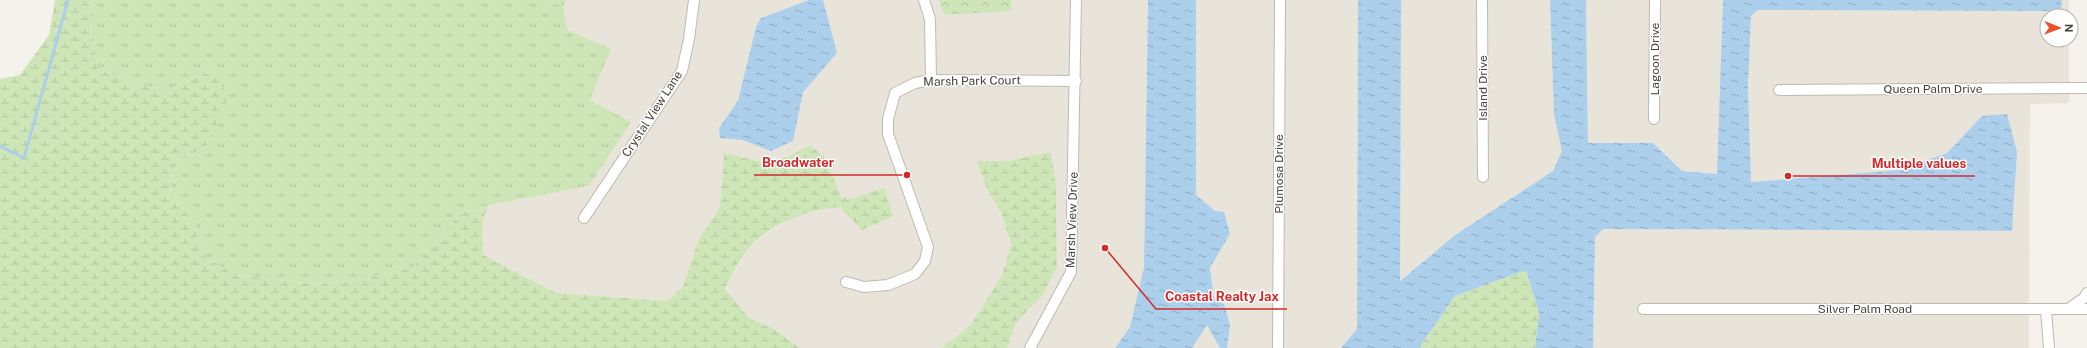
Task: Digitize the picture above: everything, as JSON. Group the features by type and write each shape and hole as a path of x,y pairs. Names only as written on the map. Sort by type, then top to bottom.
{"street":[{"name":"Crystal View Lane","path":"584,218 682,70 689,39 693,0"},
{"path":"924,0 930,19 931,80"},
{"name":"Marsh View Drive","path":"1030,348 1071,272 1076,81 1076,0"},
{"name":"Plumosa Drive","path":"1278,348 1280,0"},
{"name":"Island Drive","path":"1482,0 1483,177"},
{"name":"Lagoon Drive","path":"1654,119 1655,0"},
{"name":"Marsh Park Court","path":"846,282 864,287 888,285 915,274 926,261 928,247 888,134 888,119 895,93 909,85 931,80 1076,81"},
{"name":"Queen Palm Drive","path":"1779,90 2087,88"},
{"path":"2068,310 2084,298 2087,293"},
{"name":"Silver Palm Road","path":"1643,309 2087,309"},
{"path":"2046,310 2049,348"}],"shaded area":[{"path":"566,0 939,0 944,15 1011,10 1011,0 1148,0 1144,267 1130,327 1115,348 1007,348 1016,323 1044,293 1057,267 1056,185 1051,152 1007,161 977,161 986,187 1002,215 1011,244 1003,273 971,325 941,348 800,348 774,329 749,318 725,287 749,248 772,229 792,218 825,208 840,207 862,230 884,189 851,199 841,197 827,160 811,145 772,164 724,153 720,207 698,242 683,287 667,301 556,293 483,255 482,221 489,205 589,186 631,122 590,100 611,49 568,30 563,6"},
{"path":"1196,0 1358,0 1357,330 1341,348 1227,348 1230,325 1214,298 1210,268 1230,234 1215,211 1196,195"},
{"path":"1401,0 1550,0 1554,115 1563,151 1553,171 1455,235 1399,281"},
{"path":"1586,0 1723,0 1718,174 1682,171 1653,143 1588,143"},
{"path":"2062,0 2069,0 2069,8 2061,8"},
{"path":"1758,10 2039,11 2039,48 2069,48 2069,103 2030,104 2029,348 1593,348 1595,237 1602,229 2012,231 1982,116 1947,153 1900,170 1751,182 1748,88 1751,16"},
{"path":"1207,325 1220,348 1192,348 1194,343"}],"green space":[{"path":"55,0 92,0 90,24 98,69 130,82 167,90 214,70 228,97 206,147 168,165 171,192 195,225 202,255 235,275 312,284 355,281 413,267 461,213 489,205 482,221 483,255 556,293 667,301 683,287 698,241 720,207 724,153 772,164 811,145 827,160 841,197 851,199 884,188 893,216 862,230 840,207 828,208 791,219 779,225 758,239 746,252 725,288 749,318 774,329 800,348 0,348 0,79 20,75 49,35"},
{"path":"92,0 543,0 563,6 568,30 611,49 590,100 631,122 589,186 489,205 461,213 413,267 355,281 312,284 235,275 202,255 195,225 171,192 168,165 206,147 214,70 167,90 130,82 98,69 90,24"},
{"path":"543,0 566,0 563,6"},
{"path":"939,0 1011,0 1011,11 944,15"},
{"path":"1051,152 1056,185 1057,267 1044,293 1016,323 1007,348 941,348 971,325 1003,273 1011,244 1002,215 986,187 977,161 1007,161"},
{"path":"1526,270 1539,313 1535,348 1419,348 1455,296"}],"water":[{"path":"809,0 823,0 837,53 803,92 793,141 771,151 743,140 720,138 719,128 738,101 756,27 761,18"},
{"path":"1148,0 1196,0 1196,195 1215,211 1224,212 1230,234 1210,268 1214,298 1224,304 1230,325 1227,348 1220,348 1207,325 1192,348 1115,348 1130,327 1144,267"},
{"path":"1358,0 1401,0 1400,281 1455,235 1553,171 1562,151 1554,115 1550,0 1586,0 1588,143 1653,143 1682,171 1717,174 1723,0 2062,0 2061,8 2039,8 2039,11 1758,10 1751,16 1748,88 1751,182 1900,170 1947,153 1982,116 2007,114 2017,152 2012,231 1603,229 1595,237 1593,348 1535,348 1539,313 1526,270 1455,296 1419,348 1341,348 1357,329"}],"waterway":[{"path":"0,146 24,158 68,0"}],"place":[{"name":"Broadwater","path":"907,175"},
{"name":"Multiple values","path":"1788,176"},
{"name":"Coastal Realty Jax","path":"1105,248"}]}
